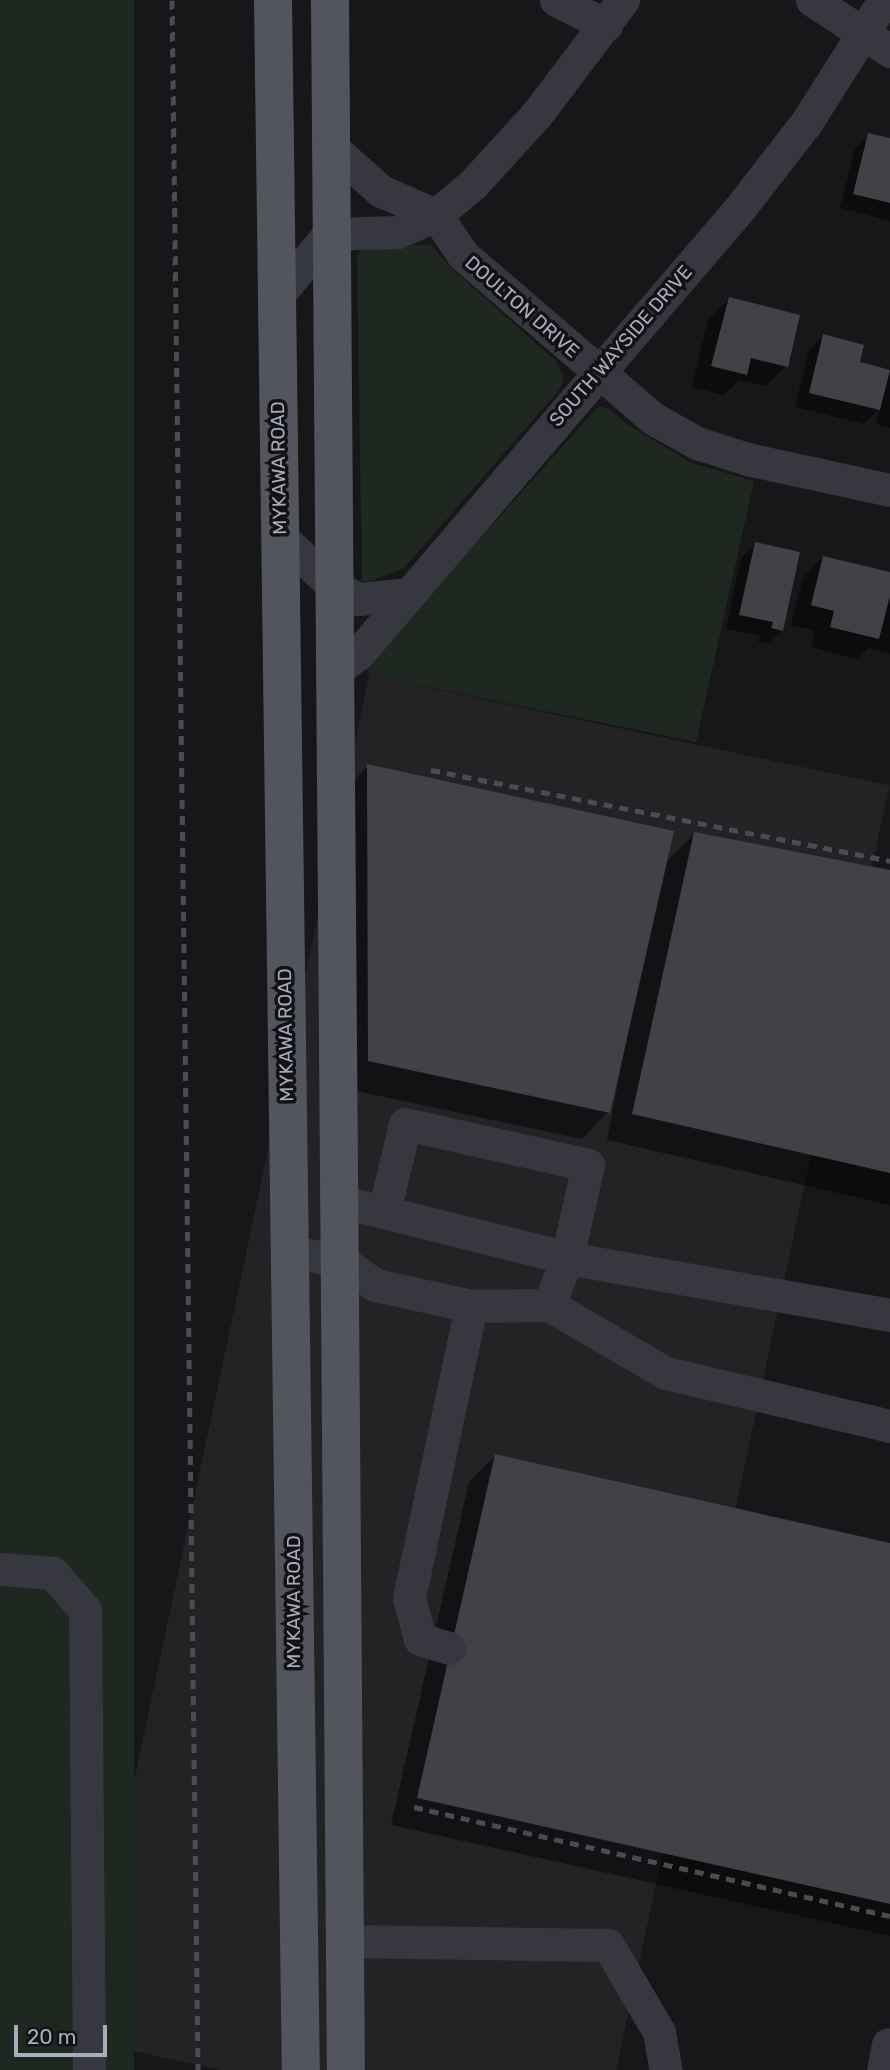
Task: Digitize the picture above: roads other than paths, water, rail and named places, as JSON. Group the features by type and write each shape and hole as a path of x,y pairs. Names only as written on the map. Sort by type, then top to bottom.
{"main road":[{"name":"MYKAWA ROAD","path":"273,0 301,2070"},
{"path":"330,0 328,144 342,1261 346,2070"}],"street":[{"path":"276,297 329,234 398,232 436,215 473,184 537,114 614,13 556,0"},
{"path":"812,0 878,42"},
{"name":"SOUTH WAYSIDE DRIVE","path":"334,672 358,654 748,197 806,123 878,42 884,0"},
{"path":"328,144 381,191 436,215"},
{"name":"DOULTON DRIVE","path":"436,215 463,255 654,419 697,443 890,491"},
{"path":"280,536 333,586 359,599 408,594"},
{"path":"384,1212 405,1124 588,1165 567,1258 549,1305"},
{"path":"340,1201 567,1258 890,1315"},
{"path":"291,1252 342,1261 375,1285 471,1306 549,1305 666,1373 890,1426"},
{"path":"449,1648 420,1639 408,1598 471,1306"},
{"path":"0,1569 53,1573 85,1610 89,2070"},
{"path":"346,1941 608,1945 659,2032 666,2070"}],"railway":[{"path":"172,0 198,2070"},
{"path":"431,770 890,861"},
{"path":"414,1807 890,1916"}]}
